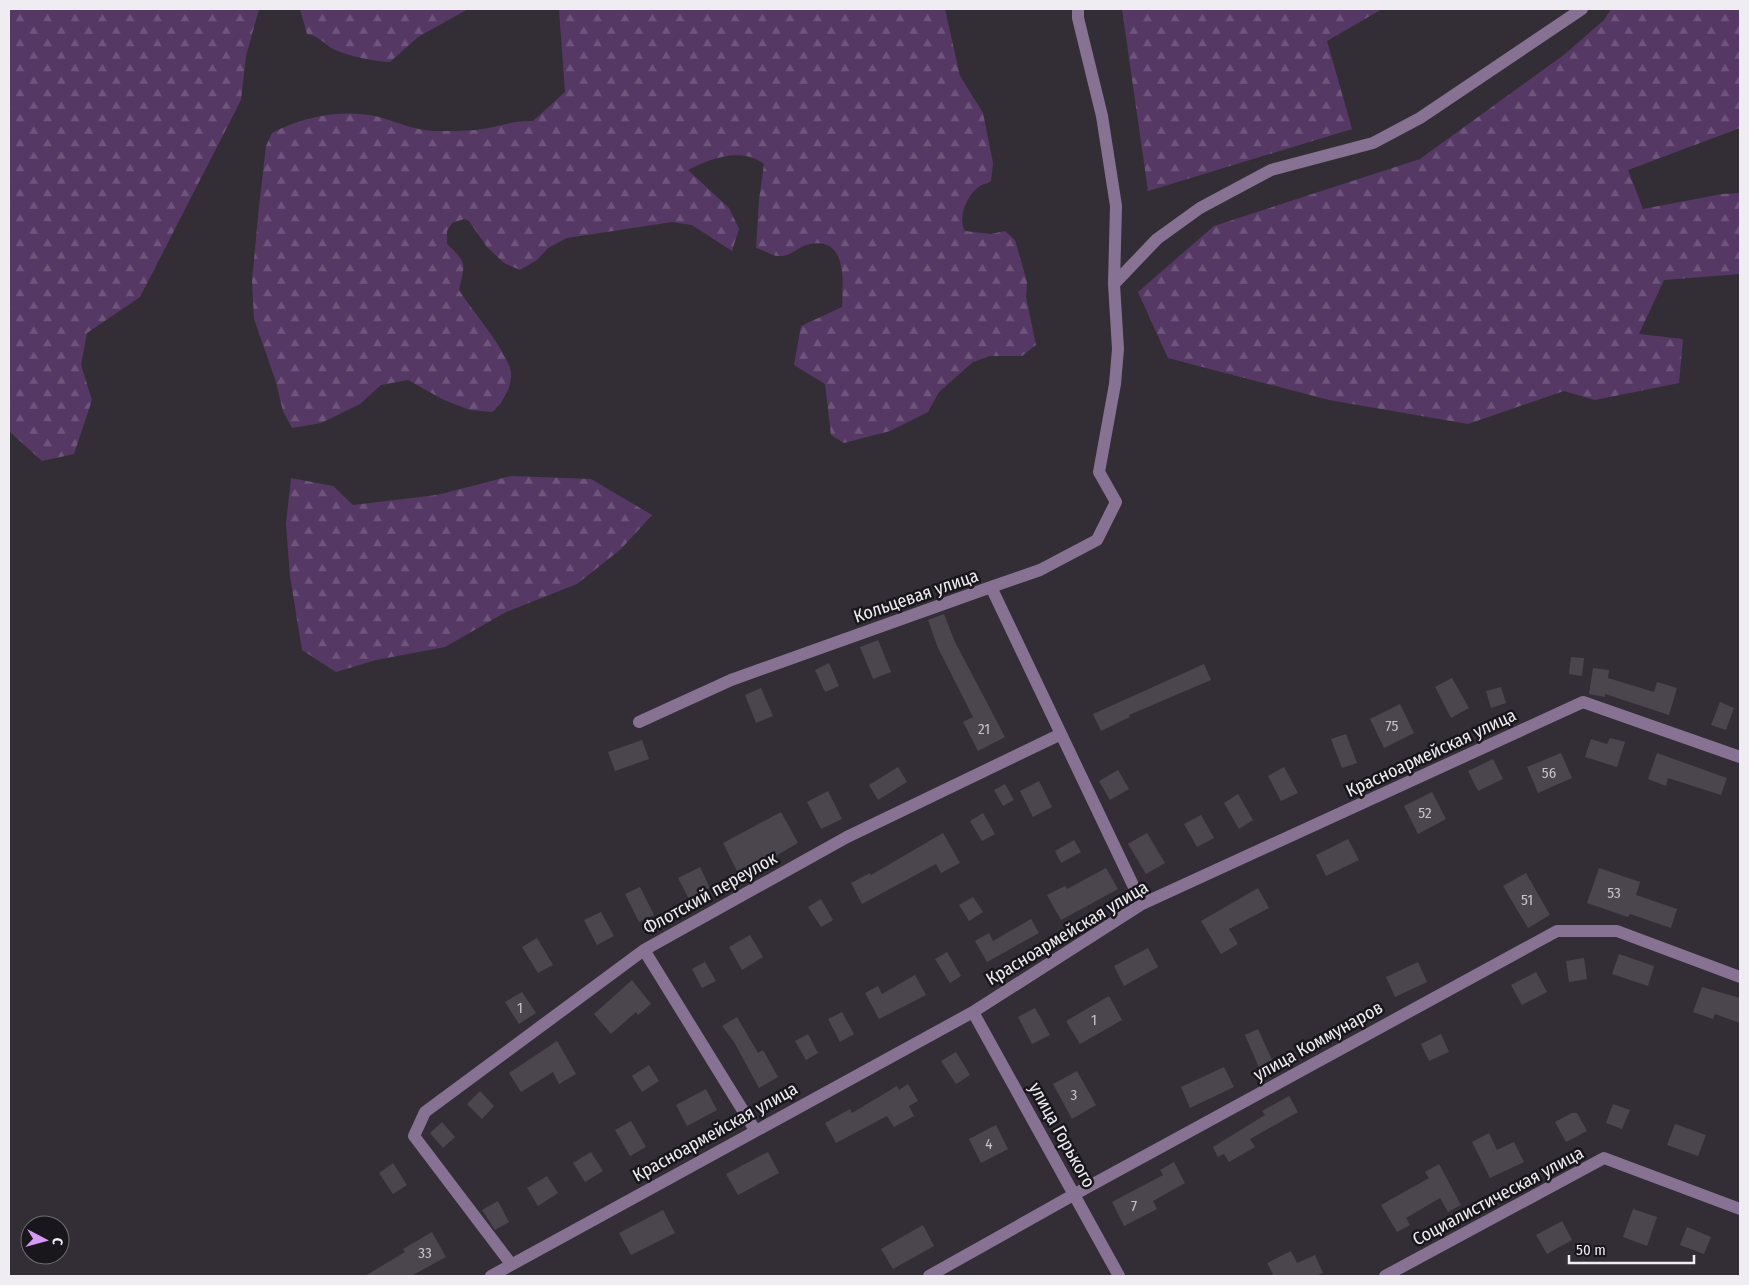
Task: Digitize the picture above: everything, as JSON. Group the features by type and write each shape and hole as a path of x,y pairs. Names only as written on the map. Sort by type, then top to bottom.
{"street":[{"path":"991,587 1040,570 1097,540 1116,502 1099,472 1115,384 1118,348 1114,284 1116,206 1102,116 1078,18 1078,9"},
{"path":"1114,284 1157,238 1200,208 1271,170 1373,143 1420,118 1582,9"},
{"name":"Кольцевая улица","path":"639,722 732,680 991,587 1142,904"},
{"name":"Красноармейская улица","path":"490,1276 973,1012 1142,904 1583,702 1740,757"},
{"name":"Флотский переулок","path":"511,1264 414,1136 425,1112 644,950 847,837 1061,734"},
{"name":"улица Коммунаров","path":"929,1276 1075,1194 1557,931 1618,931 1740,977"},
{"path":"644,950 755,1130"},
{"name":"улица Горького","path":"973,1012 1119,1276"},
{"name":"Социалистическая улица","path":"1385,1276 1604,1158 1740,1209"}],"green space":[{"path":"9,9 259,9 246,56 241,100 140,297 87,333 81,365 92,400 74,454 42,461 9,431"},
{"path":"300,9 468,9 418,37 390,62 355,57 335,50 315,36 307,34"},
{"path":"559,9 945,9 960,76 983,113 993,163 991,181 981,185 967,200 963,213 963,226 965,231 991,234 1005,231 1015,240 1027,282 1026,297 1036,345 1022,356 990,356 973,362 939,392 928,412 890,431 844,443 831,435 825,384 794,365 801,326 842,307 843,285 840,262 836,253 829,246 820,243 806,245 784,256 775,255 756,248 759,200 764,164 746,156 726,156 716,158 688,170 729,208 739,229 732,251 692,225 672,222 567,238 548,248 537,260 520,270 504,263 487,247 469,221 464,219 452,223 447,231 447,244 462,260 463,274 459,290 493,338 510,368 511,380 507,392 492,412 470,410 444,400 408,380 381,385 360,404 321,423 292,428 283,411 275,379 254,319 252,281 259,207 266,146 272,133 283,127 309,119 349,113 375,116 411,127 434,131 476,130 533,121 565,92"},
{"path":"1122,9 1382,9 1327,41 1352,129 1148,191"},
{"path":"1611,9 1740,9 1740,128 1628,170 1643,209 1722,194 1740,193 1740,274 1664,280 1639,334 1683,339 1679,383 1595,400 1564,391 1468,424 1329,400 1168,358 1138,292 1214,226 1420,159 1565,54 1604,20"},
{"path":"511,476 591,479 652,515 621,549 577,584 506,612 445,647 376,660 336,672 302,650 290,576 286,524 291,478 333,486 353,505 437,495"}],"building":[{"path":"944,614 955,642 1005,737 978,751 963,722 973,717 938,648 928,620"},
{"path":"878,640 891,672 873,679 860,647"},
{"path":"1571,657 1584,658 1582,676 1569,674"},
{"path":"829,663 839,686 825,692 815,670"},
{"path":"1204,664 1211,680 1129,715 1130,717 1101,731 1093,714"},
{"path":"1593,668 1609,670 1608,678 1654,692 1657,682 1677,688 1669,715 1605,694 1605,697 1589,694"},
{"path":"1452,678 1469,708 1451,718 1435,687"},
{"path":"1501,687 1506,703 1491,708 1486,691"},
{"path":"761,688 773,716 756,723 745,695"},
{"path":"1720,702 1734,708 1726,730 1711,725"},
{"path":"1400,704 1414,733 1384,748 1370,719"},
{"path":"1346,734 1357,763 1342,768 1331,739"},
{"path":"1610,738 1625,742 1617,767 1585,757 1591,739 1607,744"},
{"path":"642,740 649,759 615,771 608,752"},
{"path":"1561,753 1572,778 1538,793 1527,767"},
{"path":"1657,753 1727,778 1721,795 1668,778 1666,786 1648,779"},
{"path":"1493,759 1503,779 1478,791 1468,771"},
{"path":"898,767 907,782 878,800 869,785"},
{"path":"1284,767 1298,793 1281,801 1268,776"},
{"path":"1118,770 1129,789 1110,800 1099,781"},
{"path":"1039,781 1052,807 1033,817 1020,791"},
{"path":"1005,784 1014,800 1003,806 994,790"},
{"path":"828,791 842,819 821,829 807,802"},
{"path":"1432,792 1446,819 1418,834 1404,806"},
{"path":"1238,794 1253,820 1239,829 1224,803"},
{"path":"781,812 798,843 740,877 723,843"},
{"path":"983,813 995,834 982,841 970,821"},
{"path":"1201,815 1214,838 1197,847 1184,824"},
{"path":"943,833 960,863 941,873 936,864 862,904 851,883 870,873 871,875"},
{"path":"1147,833 1165,863 1146,874 1128,844"},
{"path":"1348,839 1359,860 1326,876 1316,855"},
{"path":"1074,840 1081,852 1061,863 1055,851"},
{"path":"700,867 710,888 689,899 678,878"},
{"path":"1106,868 1118,889 1061,920 1047,895 1065,886 1067,889"},
{"path":"1599,868 1640,882 1636,895 1677,909 1671,928 1630,914 1628,917 1587,903"},
{"path":"1526,873 1550,915 1528,928 1503,886"},
{"path":"640,887 654,915 639,922 625,894"},
{"path":"1258,888 1269,908 1229,929 1238,944 1221,954 1201,921"},
{"path":"973,897 983,912 969,921 959,905"},
{"path":"821,899 833,920 821,927 808,907"},
{"path":"601,912 614,936 597,945 584,920"},
{"path":"1031,919 1039,933 987,962 975,941 989,933 993,941"},
{"path":"750,935 763,957 742,970 729,947"},
{"path":"537,938 553,965 538,973 522,947"},
{"path":"1148,948 1158,967 1124,986 1114,966"},
{"path":"947,952 961,976 950,983 935,959"},
{"path":"1619,954 1654,966 1648,986 1612,974"},
{"path":"1584,958 1587,979 1569,982 1566,961"},
{"path":"705,962 716,981 702,988 692,969"},
{"path":"1418,962 1427,982 1395,997 1386,977"},
{"path":"1536,972 1547,992 1522,1005 1511,985"},
{"path":"915,975 926,995 879,1019 865,993 878,986 882,994"},
{"path":"632,980 651,1004 638,1015 636,1012 611,1034 594,1014"},
{"path":"1702,987 1740,998 1740,1023 1715,1014 1713,1019 1693,1012"},
{"path":"522,992 536,1013 519,1024 505,1002"},
{"path":"1109,996 1122,1020 1080,1044 1066,1021"},
{"path":"1035,1008 1050,1035 1032,1044 1018,1017"},
{"path":"842,1012 854,1034 840,1042 828,1019"},
{"path":"737,1017 758,1053 763,1050 778,1077 759,1088 734,1042 722,1026"},
{"path":"1258,1029 1278,1073 1264,1079 1245,1035"},
{"path":"808,1034 818,1053 806,1060 795,1041"},
{"path":"1441,1034 1449,1052 1429,1061 1421,1044"},
{"path":"557,1041 576,1074 559,1084 553,1072 521,1092 509,1073"},
{"path":"956,1052 970,1075 956,1084 941,1061"},
{"path":"649,1065 659,1081 642,1092 632,1076"},
{"path":"1224,1067 1234,1087 1190,1108 1181,1087"},
{"path":"1077,1071 1096,1105 1072,1119 1053,1084"},
{"path":"908,1084 918,1101 909,1106 914,1116 894,1127 887,1116 836,1143 825,1123 850,1109 852,1113 897,1086 899,1090"},
{"path":"706,1089 717,1110 687,1126 676,1105"},
{"path":"480,1091 494,1106 482,1119 467,1104"},
{"path":"1289,1096 1298,1112 1250,1139 1255,1147 1229,1162 1224,1154 1218,1157 1213,1147 1265,1115 1262,1111"},
{"path":"1613,1104 1630,1110 1622,1129 1606,1123"},
{"path":"1572,1113 1577,1113 1587,1131 1566,1142 1555,1122"},
{"path":"631,1121 646,1147 630,1156 615,1130"},
{"path":"442,1122 455,1137 443,1148 430,1133"},
{"path":"1675,1124 1706,1135 1698,1156 1667,1145"},
{"path":"996,1125 1008,1149 981,1163 969,1139"},
{"path":"1489,1133 1497,1150 1514,1142 1524,1162 1490,1178 1472,1142"},
{"path":"591,1152 603,1171 585,1182 573,1163"},
{"path":"768,1152 779,1173 738,1195 726,1174"},
{"path":"1174,1162 1185,1183 1153,1201 1157,1209 1124,1226 1112,1202 1163,1175 1160,1170"},
{"path":"393,1163 407,1185 393,1194 379,1173"},
{"path":"1439,1164 1461,1205 1448,1212 1440,1198 1406,1218 1410,1225 1397,1232 1381,1205 1429,1178 1425,1172"},
{"path":"547,1176 558,1193 538,1206 527,1188"},
{"path":"498,1201 509,1222 495,1230 482,1210"},
{"path":"1633,1209 1657,1217 1647,1246 1623,1237"},
{"path":"663,1210 675,1233 631,1255 619,1233"},
{"path":"1562,1221 1572,1240 1547,1254 1536,1235"},
{"path":"923,1225 934,1246 893,1269 881,1249"},
{"path":"1687,1227 1711,1237 1704,1254 1680,1245"},
{"path":"432,1232 446,1257 411,1276 365,1276 405,1252 403,1249"},
{"path":"1291,1251 1297,1263 1315,1255 1323,1273 1316,1276 1269,1276 1273,1274 1267,1263"}]}
